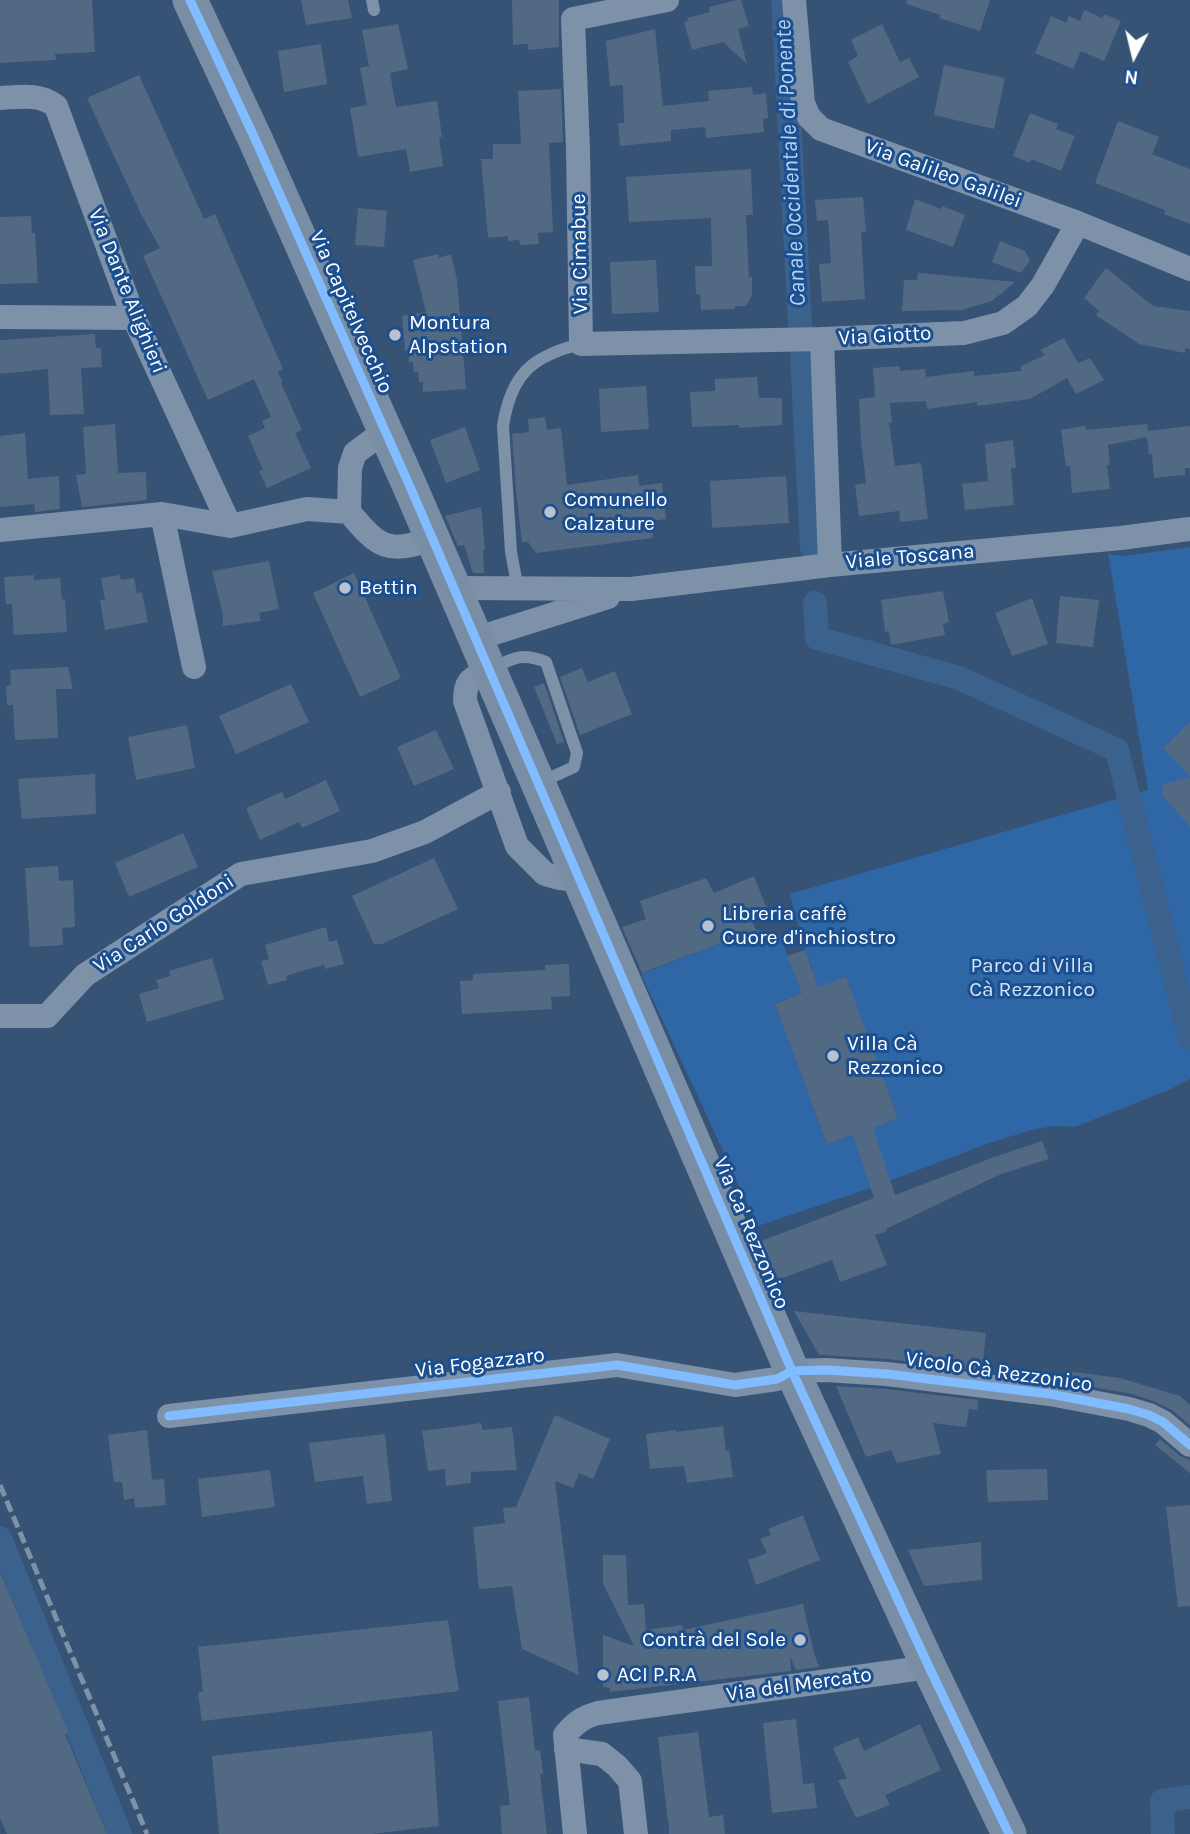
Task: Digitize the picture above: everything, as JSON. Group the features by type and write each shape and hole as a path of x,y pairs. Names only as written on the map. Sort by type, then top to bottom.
{"main road":[{"name":"Via Capitelvecchio","path":"190,0 385,431 482,655"},
{"name":"Via Ca' Rezzonico","path":"482,655 792,1371 1009,1834"}],"street":[{"name":"Via Cimabue","path":"667,0 573,19 581,344 822,339"},
{"name":"Via Galileo Galilei","path":"794,0 803,103 809,117 821,129 1077,223 1190,269"},
{"name":"Via Dante Alighieri","path":"0,98 34,96 48,100 56,106 134,318 230,526"},
{"name":"Via Giotto","path":"830,565 822,339 964,333 1003,323 1027,306 1043,285 1077,223"},
{"path":"0,317 134,318"},
{"path":"385,431 355,453 350,468 349,512 380,544 394,548 432,539"},
{"path":"0,530 162,514 230,526 307,509 349,512"},
{"path":"162,514 194,667"},
{"name":"Viale Toscana","path":"454,587 631,589 830,565 1190,529"},
{"name":"Viale Toscana","path":"482,655 631,589"},
{"path":"482,655 465,687 465,702 517,846 545,874 579,880"},
{"name":"Via Carlo Goldoni","path":"0,1016 47,1016 85,975 241,874 372,850 425,832 499,792"},
{"name":"Via Fogazzaro","path":"169,1416 617,1365 735,1385 777,1379 792,1371"},
{"name":"Vicolo Cà Rezzonico","path":"792,1371 887,1374 1050,1394 1149,1415 1163,1422 1190,1445"},
{"name":"Via del Mercato","path":"566,1749 565,1735 574,1724 583,1717 598,1713 929,1667"},
{"path":"575,1834 566,1749 602,1754 630,1781 636,1834"}],"lane":[{"path":"518,589 511,552 503,426 506,408 518,379 534,364 556,350 581,344"},
{"path":"482,655 533,657 546,662 577,753 574,767 537,783"}],"green space":[{"name":"Parco di Villa Cà Rezzonico","path":"1190,547 1190,1079 1075,1127 1053,1126 1032,1130 989,1143 887,1182 881,1155 869,1129 898,1118 846,978 817,988 790,894 1148,790 1108,554 1123,556"},
{"path":"756,930 776,932 780,936 804,992 775,1004 827,1144 856,1134 862,1161 874,1187 758,1226 641,974"}],"building":[{"path":"0,0 92,0 95,52 55,54 56,60 0,63"},
{"path":"301,0 348,0 352,18 306,25"},
{"path":"512,0 559,0 559,47 528,50 528,44 513,45"},
{"path":"741,0 749,26 738,29 747,64 723,42 692,50 684,22 688,21 687,18 710,12 709,7"},
{"path":"907,0 990,0 980,31 939,18 940,15 907,4"},
{"path":"1084,10 1102,18 1104,14 1121,21 1104,61 1081,51 1073,69 1035,53 1051,16 1066,23 1069,16 1080,21"},
{"path":"398,24 408,69 390,73 396,107 437,101 443,166 410,172 406,149 358,157 350,108 367,105 360,68 369,66 362,30"},
{"path":"882,24 900,62 909,58 919,77 868,104 848,62 858,56 851,40"},
{"path":"655,29 663,106 709,101 708,91 752,87 753,95 766,93 768,118 763,119 764,132 706,138 705,127 671,130 671,141 620,146 618,123 624,123 623,85 610,86 606,41"},
{"path":"321,44 327,84 284,92 278,51"},
{"path":"944,65 1005,78 994,129 934,115"},
{"path":"139,75 204,219 215,214 283,369 278,372 281,383 302,430 295,433 311,468 267,488 259,471 263,470 248,436 265,428 262,421 271,417 254,379 208,400 143,256 160,248 141,214 87,98"},
{"path":"561,89 563,142 549,143 553,232 538,233 539,244 520,245 519,240 508,241 508,236 488,238 481,159 493,159 493,144 521,144 518,91"},
{"path":"1030,113 1058,124 1056,129 1075,136 1061,171 1031,159 1030,163 1013,156"},
{"path":"1118,121 1159,137 1152,154 1190,169 1190,224 1164,214 1165,210 1095,183"},
{"path":"751,169 753,215 746,215 752,295 746,306 701,310 700,294 696,294 695,266 712,266 711,218 629,222 626,177"},
{"path":"863,197 866,232 861,232 865,299 822,302 819,264 831,263 828,220 817,221 815,200"},
{"path":"915,199 965,215 953,247 906,230"},
{"path":"358,208 387,211 384,247 355,245"},
{"path":"31,216 32,233 35,233 38,283 0,284 0,217"},
{"path":"1000,241 1025,251 1030,260 1021,273 992,262"},
{"path":"438,254 439,258 451,254 457,280 466,389 423,392 423,382 419,382 418,372 414,372 413,362 409,362 409,351 405,351 402,316 426,312 413,260"},
{"path":"656,260 659,312 612,314 610,262"},
{"path":"1106,268 1153,306 1190,311 1190,349 1185,348 1185,353 1139,344 1096,315 1099,311 1084,298"},
{"path":"918,273 1015,282 992,301 962,310 902,311 904,280 917,280"},
{"path":"95,334 96,348 101,348 102,367 81,368 84,414 50,415 48,369 0,374 0,340"},
{"path":"1064,338 1078,363 1090,358 1104,380 1076,394 1067,378 1030,399 977,406 977,402 927,409 926,401 890,403 892,423 889,423 895,466 921,463 928,519 900,522 899,511 859,516 855,485 866,483 859,399 875,397 873,368 899,366 900,371 925,369 926,377 974,371 974,376 1021,371 1021,366 1045,355 1040,350"},
{"path":"757,377 759,398 782,398 782,425 692,427 690,392 715,391 715,379"},
{"path":"646,386 649,429 601,432 599,389"},
{"path":"545,417 547,430 561,428 567,485 638,475 639,486 662,483 666,519 651,521 653,538 536,553 528,542 522,542 512,434 529,432 528,419"},
{"path":"115,424 118,473 146,472 147,500 82,507 76,475 86,474 83,427"},
{"path":"1147,424 1148,431 1190,426 1190,468 1185,468 1185,475 1154,478 1147,437 1108,445 1110,489 1072,493 1070,466 1066,466 1061,430 1085,426 1086,430"},
{"path":"465,427 480,470 446,483 430,440"},
{"path":"25,433 28,479 59,476 60,509 35,512 34,504 0,507 0,436"},
{"path":"1013,440 1016,468 1011,468 1014,505 965,510 962,484 988,481 985,444"},
{"path":"786,476 789,523 712,528 710,481"},
{"path":"481,507 484,573 473,573 464,545 458,546 445,516"},
{"path":"269,561 279,609 259,613 261,621 223,626 223,614 212,571"},
{"path":"354,573 401,678 360,697 313,593"},
{"path":"34,575 34,580 60,578 62,600 65,599 67,632 14,635 12,604 6,604 4,577"},
{"path":"120,575 121,580 134,578 137,593 142,592 148,622 105,630 100,600 105,600 101,578"},
{"path":"943,591 949,622 943,624 945,635 891,645 889,631 885,632 881,600"},
{"path":"1060,596 1099,600 1093,647 1056,643"},
{"path":"1032,598 1048,644 1012,656 995,613"},
{"path":"68,667 73,689 56,689 58,738 15,740 13,705 7,705 6,686 11,685 10,670"},
{"path":"582,668 588,682 615,671 632,714 580,735 560,677"},
{"path":"544,683 564,742 557,744 534,687"},
{"path":"291,684 309,722 236,754 219,716"},
{"path":"1190,722 1190,776 1163,748"},
{"path":"187,725 195,768 136,780 128,737"},
{"path":"436,730 454,769 414,786 397,747"},
{"path":"95,774 96,814 22,819 18,779"},
{"path":"1190,777 1190,827 1162,795 1164,784"},
{"path":"326,780 340,811 302,828 299,822 260,840 246,808 282,792 285,799"},
{"path":"183,833 198,867 129,897 115,863"},
{"path":"434,858 458,909 382,944 374,944 352,896"},
{"path":"58,866 59,881 73,880 75,927 62,928 63,945 30,947 25,868"},
{"path":"754,876 767,909 750,914 756,930 642,973 622,927 646,919 640,901 706,878 714,893"},
{"path":"326,927 329,942 337,940 344,964 305,970 286,976 287,980 268,985 261,961 269,959 265,945"},
{"path":"805,950 818,987 846,977 898,1118 873,1128 895,1195 1042,1141 1049,1159 1001,1174 875,1235 887,1265 840,1282 832,1260 777,1280 761,1241 874,1198 853,1135 827,1144 775,1004 802,993 787,956"},
{"path":"212,958 224,999 147,1022 139,994 159,988 156,980 171,976 169,971"},
{"path":"569,964 570,996 551,997 552,1009 462,1014 460,981 473,980 473,974 545,970 545,965"},
{"path":"794,1311 986,1333 982,1371 888,1359 819,1355"},
{"path":"1066,1371 1120,1378 1180,1396 1190,1405 1190,1425 1172,1410 1153,1401 1132,1394 1065,1382"},
{"path":"836,1386 978,1400 977,1410 969,1409 966,1427 933,1423 941,1454 897,1463 891,1450 866,1457"},
{"path":"555,1415 610,1439 593,1479 579,1473 573,1488 555,1481 579,1675 522,1649 512,1586 479,1589 473,1527 505,1523 503,1508 516,1507"},
{"path":"481,1423 483,1430 512,1427 517,1470 471,1472 471,1483 446,1486 445,1469 428,1471 422,1431"},
{"path":"723,1426 733,1477 687,1483 684,1466 650,1469 646,1434"},
{"path":"147,1430 152,1480 164,1479 166,1505 135,1508 134,1498 124,1500 122,1482 114,1482 108,1435"},
{"path":"385,1434 392,1501 367,1504 363,1476 315,1482 309,1443"},
{"path":"1160,1439 1180,1456 1190,1460 1190,1473 1155,1445"},
{"path":"1047,1469 1048,1500 988,1502 986,1470"},
{"path":"270,1470 275,1507 202,1517 198,1479"},
{"path":"1190,1505 1190,1606 1178,1607 1166,1507"},
{"path":"803,1515 820,1560 756,1585 748,1560 767,1553 760,1539 771,1535 768,1529"},
{"path":"981,1542 982,1580 924,1586 908,1550"},
{"path":"603,1555 626,1555 628,1605 644,1604 646,1630 682,1625 683,1630 803,1604 819,1667 796,1670 790,1656 791,1671 610,1692 610,1688 603,1687 603,1635 634,1646 603,1584"},
{"path":"0,1572 68,1732 65,1734 107,1834 7,1834 0,1818"},
{"path":"448,1620 459,1691 202,1721 198,1693 203,1691 198,1647"},
{"path":"529,1697 535,1751 540,1750 547,1834 502,1834 500,1806 510,1805 498,1701"},
{"path":"796,1719 803,1784 814,1783 817,1808 772,1813 763,1723"},
{"path":"920,1724 941,1770 885,1795 890,1805 856,1818 838,1780 847,1779 833,1748 858,1737 864,1751"},
{"path":"432,1731 439,1826 372,1834 219,1834 212,1756"},
{"path":"698,1732 709,1817 723,1815 725,1834 669,1834 658,1737"}],"waterway":[{"name":"Canale Occidentale di Ponente","path":"783,0 800,325"},
{"name":"Canale Occidentale di Ponente","path":"802,357 812,548"},
{"name":"Canale Occidentale di Ponente","path":"815,603 817,638 959,678 1117,750 1190,1038"},
{"path":"0,1538 120,1834"},
{"name":"Canale Occidentale di Ponente","path":"1163,1834 1162,1801 1190,1797"}],"railway":[{"path":"0,1485 147,1834"}],"cycle path":[{"path":"190,0 411,489 792,1371 1009,1834"},
{"path":"169,1416 617,1365 735,1385 777,1379 792,1371 826,1370 887,1374 1050,1394 1129,1409 1163,1422 1190,1445"}],"place":[{"name":"Montura Alpstation","path":"395,335"},
{"name":"Comunello Calzature","path":"550,512"},
{"name":"Bettin","path":"345,588"},
{"name":"Libreria caffè Cuore d'inchiostro","path":"708,926"},
{"name":"Villa Cà Rezzonico","path":"833,1056"},
{"name":"Contrà del Sole","path":"800,1640"},
{"name":"ACI P.R.A","path":"603,1675"}]}
